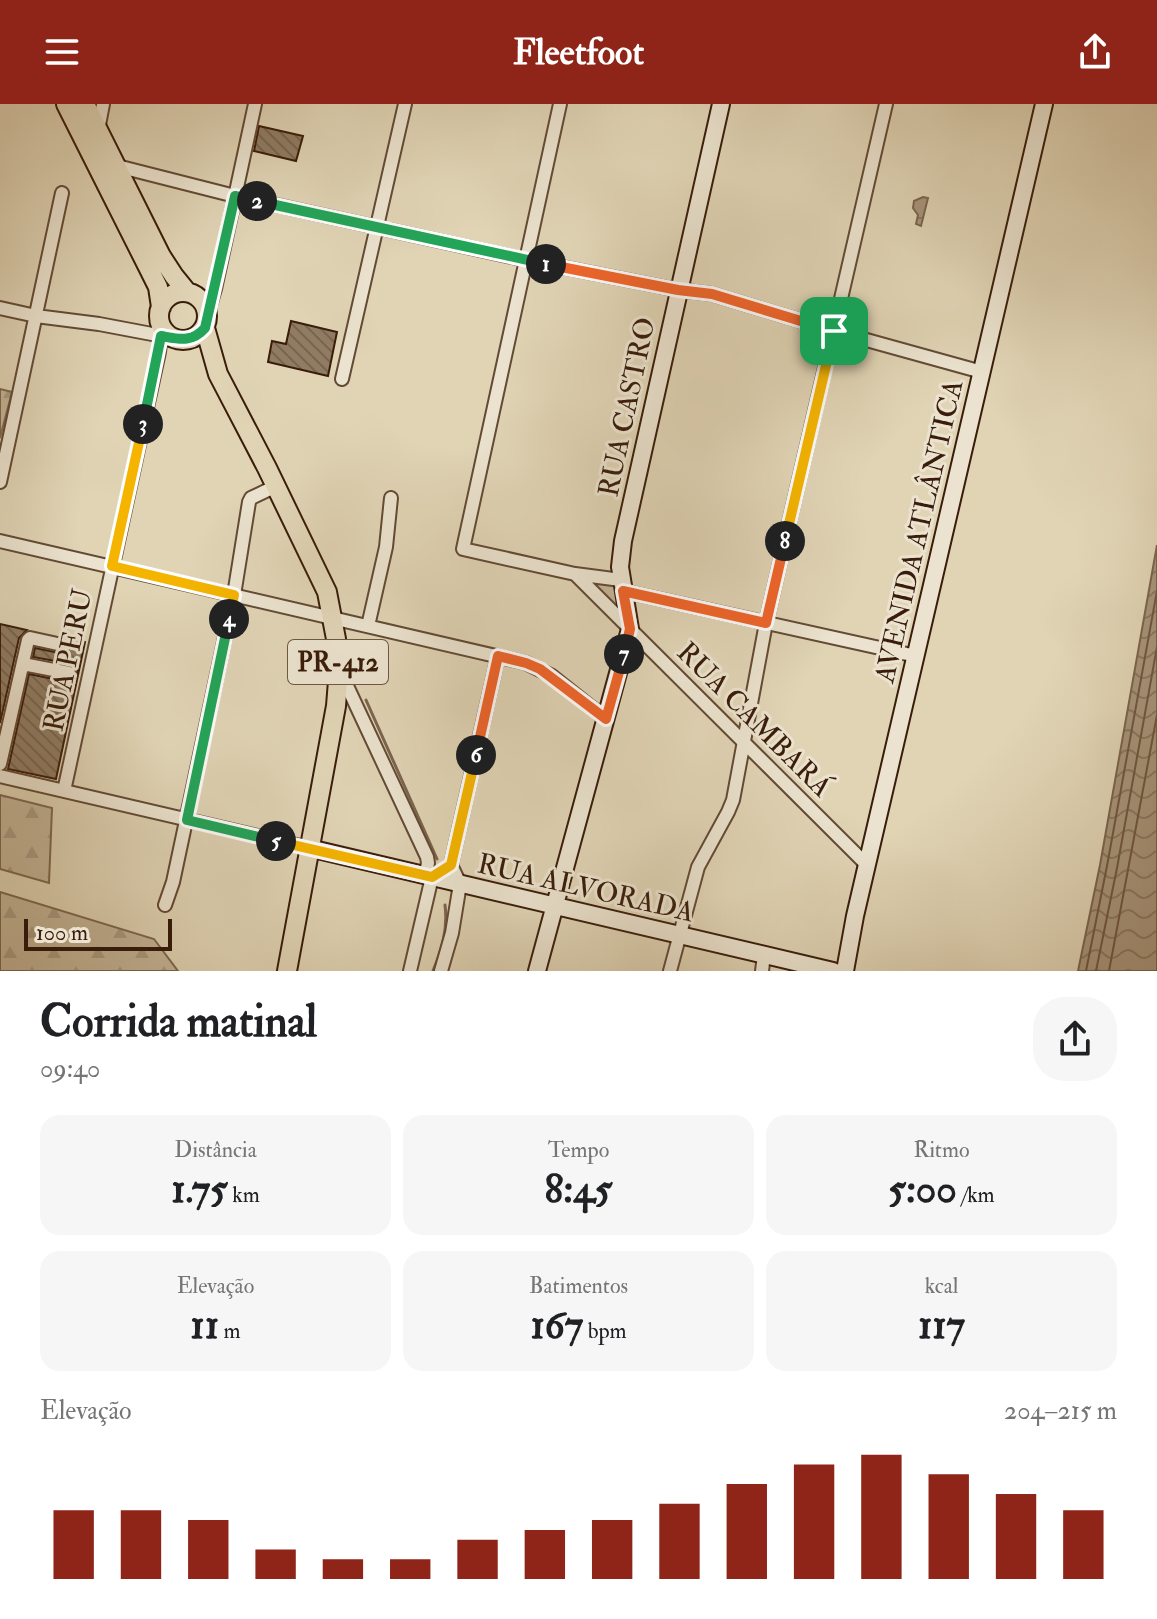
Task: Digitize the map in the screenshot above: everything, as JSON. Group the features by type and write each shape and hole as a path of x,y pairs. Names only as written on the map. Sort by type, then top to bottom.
{"main road":[{"path":"66,104 158,287 159,320 167,334 193,338 206,320"},
{"name":"PR-412","path":"85,104 161,256 174,276 205,305 218,374 327,592 339,668 336,706 287,971"},
{"path":"161,307 171,295 191,293"},
{"name":"PR-412","path":"167,334 218,374"}],"street":[{"path":"98,130 103,104"},
{"path":"206,320 255,104"},
{"path":"342,379 405,104"},
{"path":"560,104 463,549 916,656"},
{"name":"RUA CASTRO","path":"630,629 622,585 623,541 721,104"},
{"path":"670,971 698,867 733,800 766,623 886,104"},
{"name":"AVENIDA ATLÂNTICA","path":"845,971 1044,104"},
{"path":"117,166 235,196 526,260 712,294 982,372"},
{"path":"134,200 138,186 150,175"},
{"path":"0,482 62,193"},
{"path":"191,293 215,289"},
{"path":"0,308 167,334"},
{"name":"RUA PERU","path":"64,791 159,352 165,345 167,334"},
{"path":"165,905 187,820 234,595 249,502 251,498 276,486"},
{"path":"368,626 386,547 391,498"},
{"path":"0,541 526,663 540,669 606,719"},
{"name":"RUA CAMBARÁ","path":"575,574 867,865"},
{"path":"537,971 630,629"},
{"path":"0,764 27,643 30,638 62,645"},
{"path":"441,971 452,933 460,884 451,865 498,656"},
{"path":"23,664 69,673"},
{"path":"339,668 427,857 428,876 410,971"},
{"name":"RUA ALVORADA","path":"0,776 679,935 763,963 833,971"},
{"path":"428,876 451,865"}],"green space":[{"path":"0,389 12,392 0,438"},
{"path":"589,580 617,584 623,616"},
{"path":"0,795 52,808 49,883 0,869"},
{"path":"0,892 154,939 178,971 0,971"}],"water":[{"path":"928,198 921,226 916,224 918,215 913,208 914,201"},
{"path":"1157,545 1157,971 1078,971 1100,865"}],"building":[{"path":"259,126 303,136 296,161 254,151"},
{"path":"291,321 337,332 328,376 268,362 272,341 286,344"},
{"path":"0,624 27,630 19,638 0,723"},
{"path":"68,639 85,642 56,779 8,769 29,674 68,682 78,675 71,664 33,657 35,648 64,654 71,648"}],"waterway":[{"path":"366,700 437,859"},
{"path":"433,971 444,939 445,905"}],"route":[{"path":"235,196 526,260 712,294 834,331 766,623 623,591 630,629 606,719 540,669 498,656 451,865 432,877 187,820 234,595 112,566 161,336 185,340 200,334 205,328 235,196"}]}
